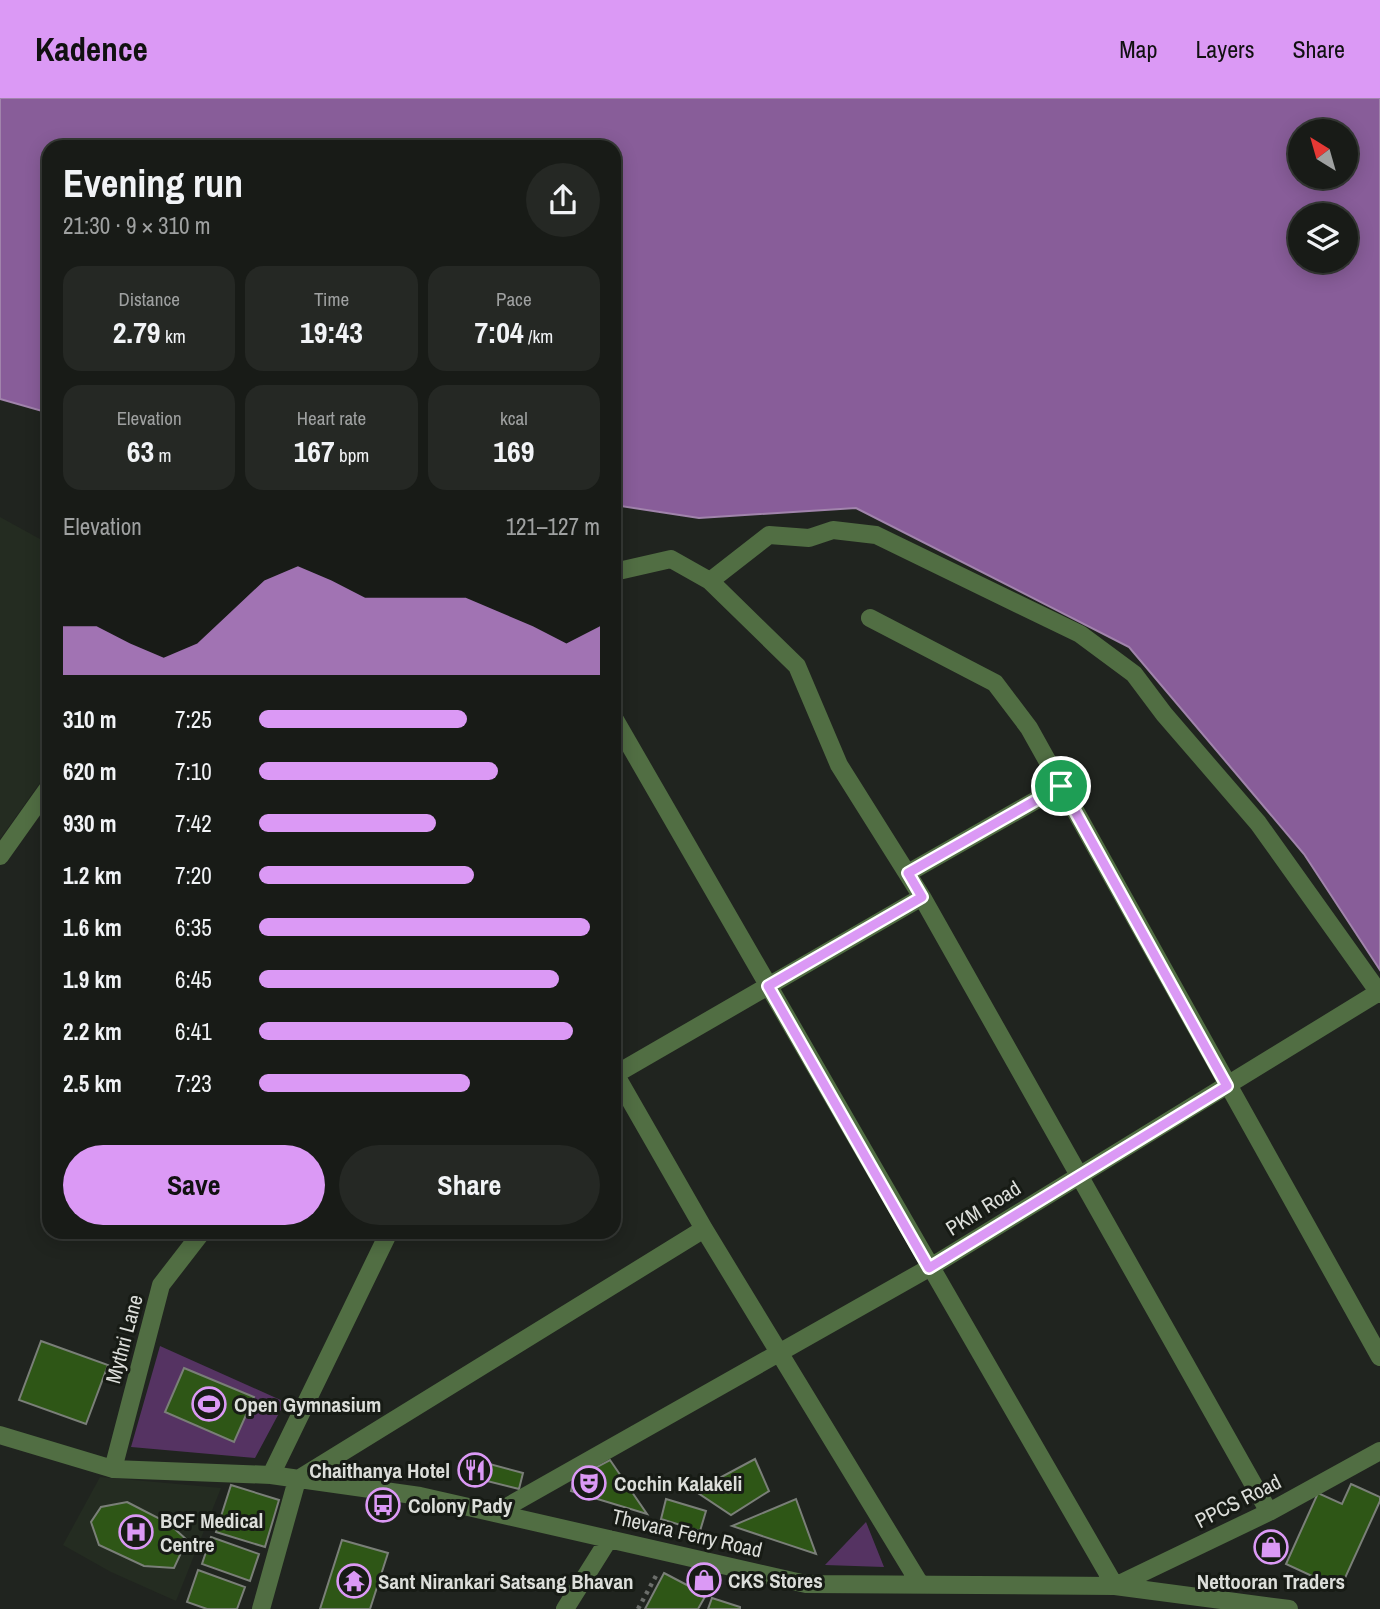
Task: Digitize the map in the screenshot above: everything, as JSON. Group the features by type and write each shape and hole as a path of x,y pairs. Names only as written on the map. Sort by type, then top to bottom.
{"street":[{"path":"710,581 769,535 809,538 833,530 876,535 1080,634 1134,674 1164,714 1258,823 1379,993"},
{"path":"621,570 671,559 710,581 797,666 839,765 922,897 1269,1513"},
{"path":"870,618 995,683 1029,728 1380,1357"},
{"path":"621,730 929,1268 1115,1586"},
{"path":"908,873 1061,786"},
{"path":"0,856 42,797"},
{"path":"621,1070 922,897"},
{"name":"PKM Road","path":"496,1513 778,1351 929,1268 1379,993"},
{"path":"621,1083 704,1228 920,1584"},
{"path":"261,1609 297,1480 704,1228"},
{"name":"Mythri Lane","path":"113,1469 161,1285 197,1239"},
{"path":"271,1475 386,1239"},
{"name":"Thevara Ferry Road","path":"0,1435 113,1469 271,1475 420,1496 806,1584 1115,1586 1289,1609"},
{"name":"PPCS Road","path":"1115,1586 1269,1513 1380,1451"},
{"path":"565,1609 609,1539"}],"path":[{"path":"638,1609 669,1552"}],"shaded area":[{"path":"0,98 1380,98 1380,970 1304,854 1129,647 856,508 699,518 621,506 621,140 42,140 42,411 0,399"},
{"path":"0,517 42,540 42,780 0,839"},
{"path":"160,1346 285,1402 255,1458 131,1447"},
{"path":"100,1477 221,1488 176,1601 111,1572 63,1545"},
{"path":"866,1522 884,1567 825,1565"}],"building":[{"path":"41,1341 108,1365 86,1424 19,1400"},
{"name":"Open Gymnasium","path":"184,1368 254,1397 234,1442 165,1412"},
{"path":"471,1459 523,1473 519,1489 467,1476"},
{"path":"755,1459 769,1491 731,1515 695,1491"},
{"path":"610,1460 647,1514 571,1491 574,1479"},
{"path":"1351,1484 1380,1497 1380,1501 1340,1589 1286,1564 1318,1493 1342,1504"},
{"path":"231,1485 279,1500 265,1547 216,1532"},
{"path":"666,1499 706,1511 700,1531 661,1519"},
{"path":"796,1499 816,1554 732,1526"},
{"name":"BCF Medical Centre","path":"127,1502 168,1523 187,1540 174,1568 144,1566 99,1545 91,1522 101,1507"},
{"path":"211,1537 259,1554 250,1581 202,1564"},
{"name":"Sant Nirankari Satsang Bhavan","path":"342,1540 388,1553 370,1609 320,1609"},
{"name":"CKS Stores","path":"696,1569 718,1578 711,1592 691,1583"},
{"path":"198,1570 245,1587 237,1609 207,1609 187,1602"},
{"path":"664,1573 706,1595 698,1609 645,1609"},
{"path":"712,1598 740,1607 740,1609 708,1609"}],"place":[{"name":"Open Gymnasium","path":"209,1404"},
{"name":"Chaithanya Hotel","path":"475,1470"},
{"name":"Cochin Kalakeli","path":"589,1483"},
{"name":"Colony Pady","path":"383,1505"},
{"name":"BCF Medical Centre","path":"136,1532"},
{"name":"Nettooran Traders","path":"1271,1547"},
{"name":"CKS Stores","path":"704,1580"},
{"name":"Sant Nirankari Satsang Bhavan","path":"354,1581"}],"route":[{"path":"1061,786 1227,1086 929,1268 768,986 922,897 908,873 1061,786"}]}
